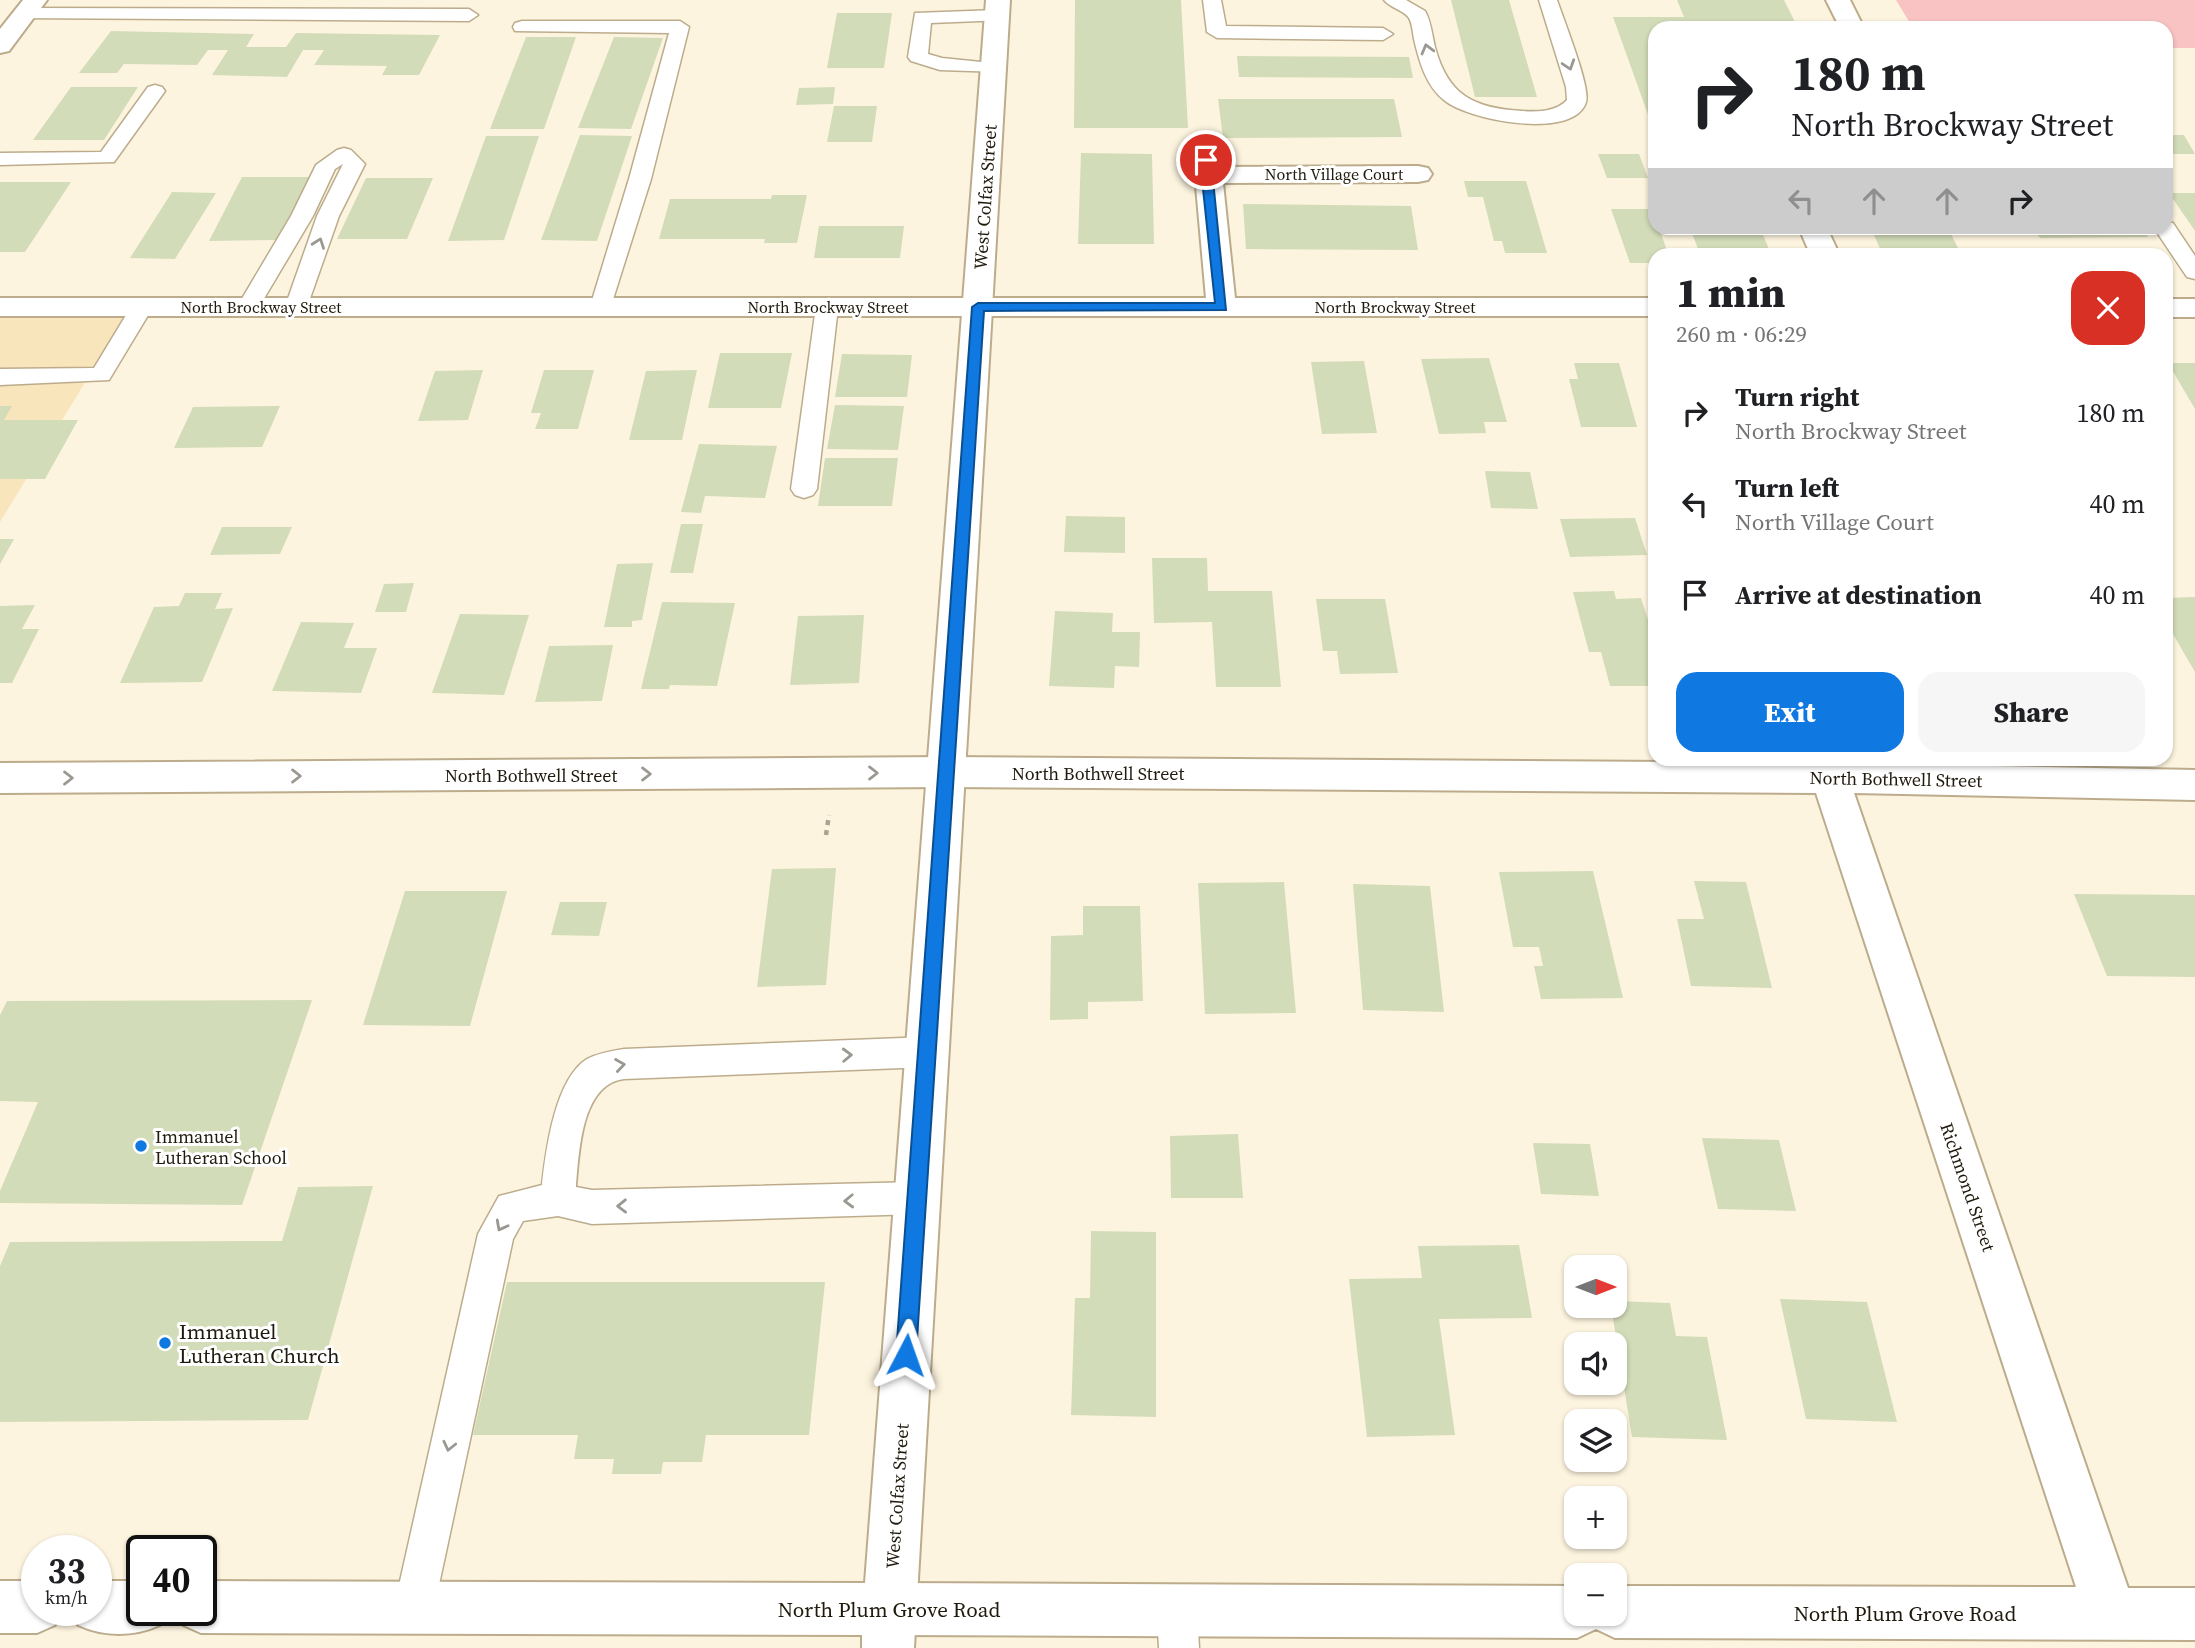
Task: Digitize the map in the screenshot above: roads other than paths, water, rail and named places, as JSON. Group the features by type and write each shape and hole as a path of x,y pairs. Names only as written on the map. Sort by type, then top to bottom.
{"street":[{"path":"1838,0 1848,21"},
{"path":"0,46 30,7"},
{"name":"West Colfax Street","path":"889,1628 998,8"},
{"name":"North Village Court","path":"1221,307 1207,165 1418,174"},
{"name":"North Brockway Street","path":"0,307 1648,307"},
{"path":"2173,308 2195,308"},
{"name":"North Bothwell Street","path":"0,778 1827,769 2195,785"},
{"name":"Richmond Street","path":"1827,769 2111,1614"},
{"path":"0,1606 21,1607"},
{"name":"North Plum Grove Road","path":"217,1607 414,1608 889,1628 1178,1629 1564,1613"},
{"name":"North Plum Grove Road","path":"1627,1612 2195,1614"}],"lane":[{"path":"1212,0 1217,32 1383,34"},
{"path":"1393,0 1418,15 1435,78 1450,96 1466,107 1488,113 1531,117 1556,114 1572,108 1577,101 1576,87 1548,0"},
{"path":"30,7 469,15"},
{"path":"994,68 940,64 918,57 922,17 998,8"},
{"path":"522,27 680,27 640,180 601,307"},
{"path":"0,159 107,158 155,91"},
{"path":"248,307 302,216 326,165 344,154 355,164 328,216 296,307"},
{"path":"2170,235 2195,272"},
{"path":"0,377 101,375 142,307"},
{"path":"804,489 827,307"},
{"path":"558,1200 559,1170 580,1088 599,1069 624,1064 928,1052"},
{"path":"414,1608 496,1234 511,1208 531,1202 558,1200 592,1207 918,1198"}],"place":[{"name":"Immanuel Lutheran School","path":"141,1146"},
{"name":"Immanuel Lutheran Church","path":"165,1343"}]}
